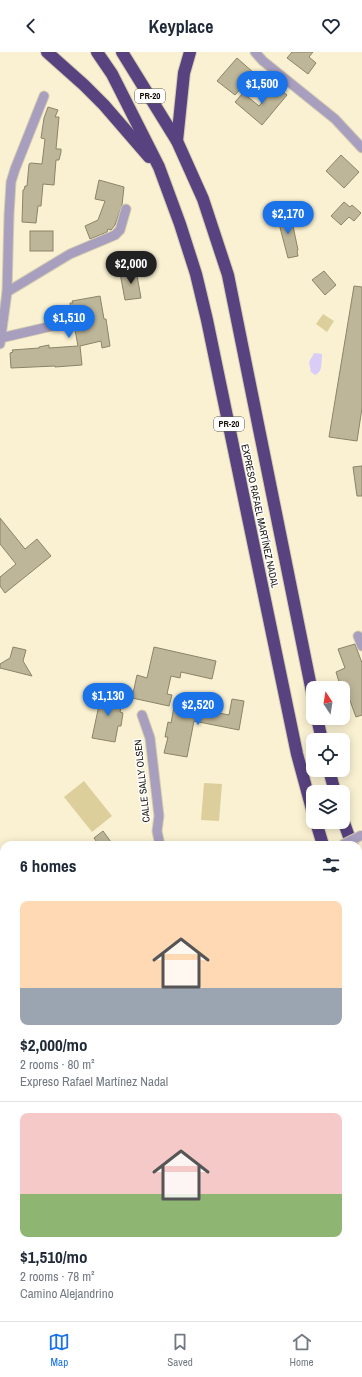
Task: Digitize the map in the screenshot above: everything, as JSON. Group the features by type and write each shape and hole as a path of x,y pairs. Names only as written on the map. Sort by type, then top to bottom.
{"highway":[{"path":"47,52 104,105 159,167"},
{"name":"EXPRESO RAFAEL MARTÍNEZ NADAL","path":"97,52 112,74 159,167 180,224 196,274 208,320 297,754 306,787"},
{"name":"EXPRESO RAFAEL MARTÍNEZ NADAL","path":"122,52 177,141 203,199 228,275 310,681"},
{"path":"177,141 184,73 190,52"},
{"path":"318,829 322,841"},
{"path":"346,829 351,841"}],"street":[{"path":"255,52 263,61 335,119 362,148"},
{"path":"44,96 11,182 7,292 1,341 65,323"},
{"path":"7,292 70,254 115,235 120,230 126,209"},
{"path":"358,636 362,646"},
{"name":"CALLE SALLY OLSEN","path":"142,715 150,738 159,816 157,831 159,841"},
{"path":"350,841 362,835"}],"shaded area":[{"path":"323,314 334,321 327,332 316,324"},
{"path":"314,353 322,354 320,370 318,374 315,375 311,372 309,362"},
{"path":"84,781 112,816 92,832 64,797"},
{"path":"204,783 222,784 219,821 201,820"}],"building":[{"path":"292,52 313,52 309,57 316,63 308,74 287,58"},
{"path":"237,58 254,73 235,95 217,81"},
{"path":"276,86 287,95 262,125 235,102 243,93 259,106"},
{"path":"48,107 58,110 55,117 59,117 56,149 61,149 61,152 59,160 56,160 54,185 43,184 41,206 38,206 36,223 22,222 23,190 25,186 27,186 29,164 42,164 45,139 41,138 44,118"},
{"path":"341,155 359,172 344,188 326,171"},
{"path":"99,180 124,187 122,205 115,225 111,230 108,229 107,232 90,239 85,226 98,220 105,201 95,199"},
{"path":"344,202 350,207 352,205 361,213 354,221 349,217 341,225 331,216"},
{"path":"286,208 290,227 293,226 298,250 298,256 288,258 277,216"},
{"path":"30,231 53,231 53,251 30,251"},
{"path":"136,270 141,298 125,300 120,273"},
{"path":"324,271 336,285 325,295 312,280"},
{"path":"354,286 362,287 362,408 357,441 329,437"},
{"path":"100,296 104,319 106,319 110,346 102,348 101,341 80,346 82,365 11,368 10,353 13,352 12,350 39,348 49,345 49,348 78,346 70,303 73,303 72,301"},
{"path":"362,466 362,496 357,496 353,467"},
{"path":"0,518 25,549 37,539 51,556 5,593 0,586 0,577 16,564 0,544"},
{"path":"355,644 362,663 362,715 356,717 350,701 350,681 339,681 336,672 345,668 338,649"},
{"path":"13,647 26,650 23,661 32,676 0,668 0,664 10,658"},
{"path":"154,647 216,661 212,679 181,672 180,678 171,676 167,694 172,695 169,706 132,698 137,675 147,678"},
{"path":"102,691 124,696 120,712 123,713 121,726 118,726 115,742 92,738"},
{"path":"232,699 244,701 239,730 194,721 187,757 164,753 168,737 165,737 168,722 171,723 174,707 203,713 204,710 229,715"},
{"path":"103,831 110,841 96,841 94,838"}]}
